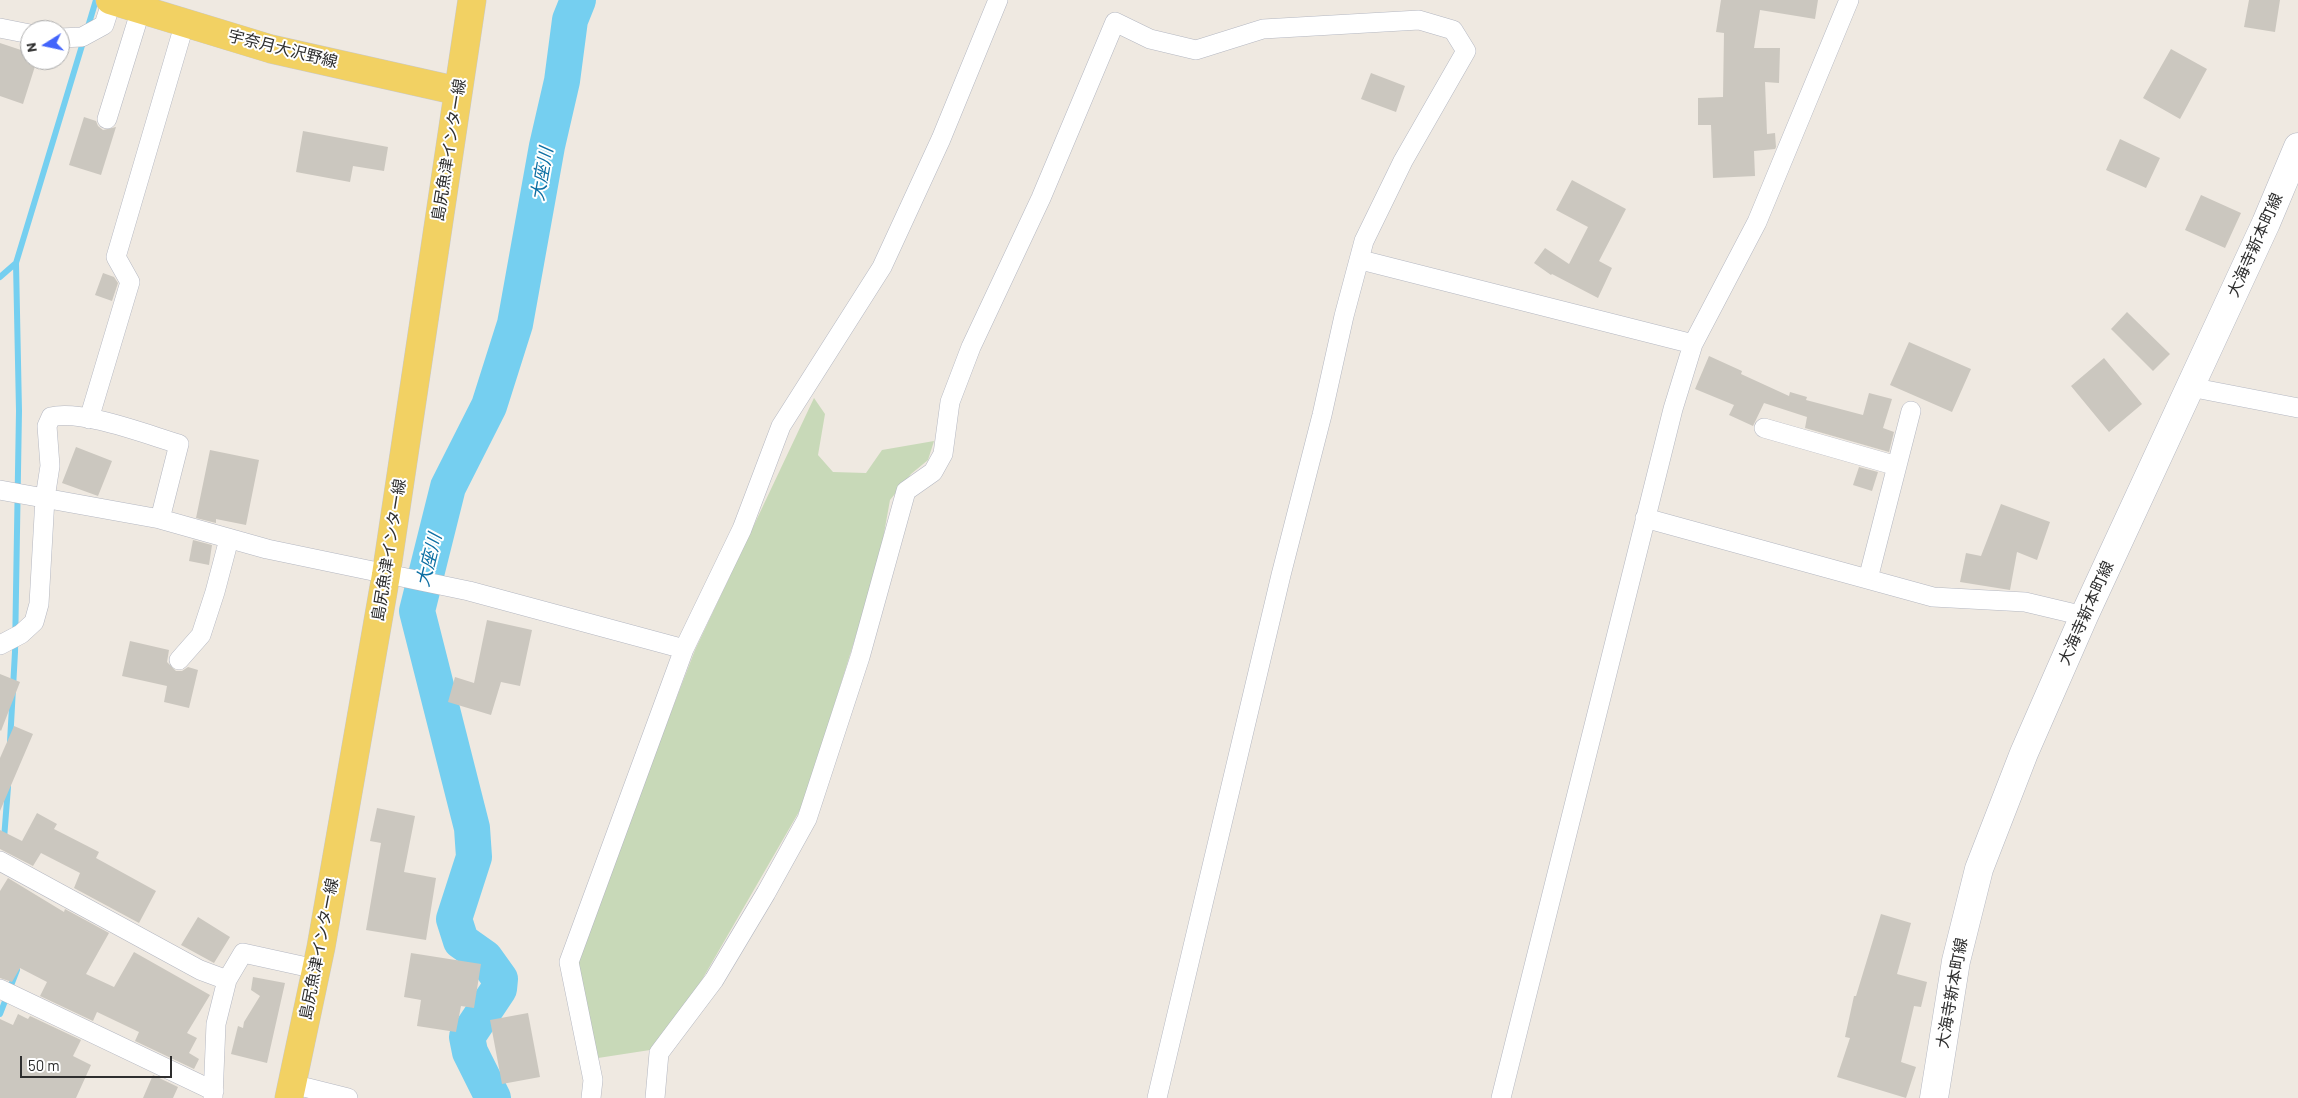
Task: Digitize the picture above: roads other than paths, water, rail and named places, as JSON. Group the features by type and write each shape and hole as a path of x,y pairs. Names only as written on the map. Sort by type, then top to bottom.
{"main road":[{"name":"宇奈月大沢野線","path":"111,0 271,49 458,91"},
{"name":"島尻魚津インター線","path":"290,1091 316,969 386,575 472,0"},
{"name":"大海寺新本町線","path":"1934,1098 1956,961 1979,869 2024,753 2084,616 2266,224 2298,147"}],"street":[{"path":"70,38 82,37 104,24 111,0"},
{"path":"591,1098 593,1080 569,962 684,649 742,529 781,426 882,267 941,139 998,0"},
{"path":"1501,1098 1645,518 1673,410 1693,344 1757,222 1849,0"},
{"path":"107,119 141,9"},
{"path":"655,1098 659,1053 714,980 766,893 807,819 860,657 906,491 933,472 943,454 950,402 971,347 1041,198 1115,22 1150,39 1196,50 1263,28 1419,20 1452,30 1466,51 1403,161 1364,241 1281,575 1157,1098"},
{"path":"89,419 130,282 116,258 185,22"},
{"path":"0,28 20,32"},
{"path":"1360,260 1693,344"},
{"path":"2190,387 2298,408"},
{"path":"1868,579 1911,411"},
{"path":"0,645 21,634 34,622 39,604 45,498 50,466 47,426 51,418 62,414 89,419 179,444 160,519"},
{"path":"1764,428 1897,466"},
{"path":"0,490 160,519 266,549 469,591 684,649"},
{"path":"1645,518 1933,597 2024,602 2084,616"},
{"path":"179,660 201,635 229,539"},
{"path":"0,861 200,970 227,980"},
{"path":"0,989 214,1095 216,1024 227,980 243,953 316,969"},
{"path":"290,1091 348,1098"}],"waterway":[{"path":"87,30 96,0"},
{"name":"大座川","path":"493,1098 470,1052 467,1037 499,989 500,979 485,958 461,941 454,919 474,857 472,828 417,611 448,487 489,406 515,324 547,146 562,81 570,20 578,0"},
{"path":"10,742 15,652 19,411 16,263 84,39"},
{"path":"0,277 16,263"},
{"path":"4,839 8,787"},
{"path":"0,1014 17,970"}]}
